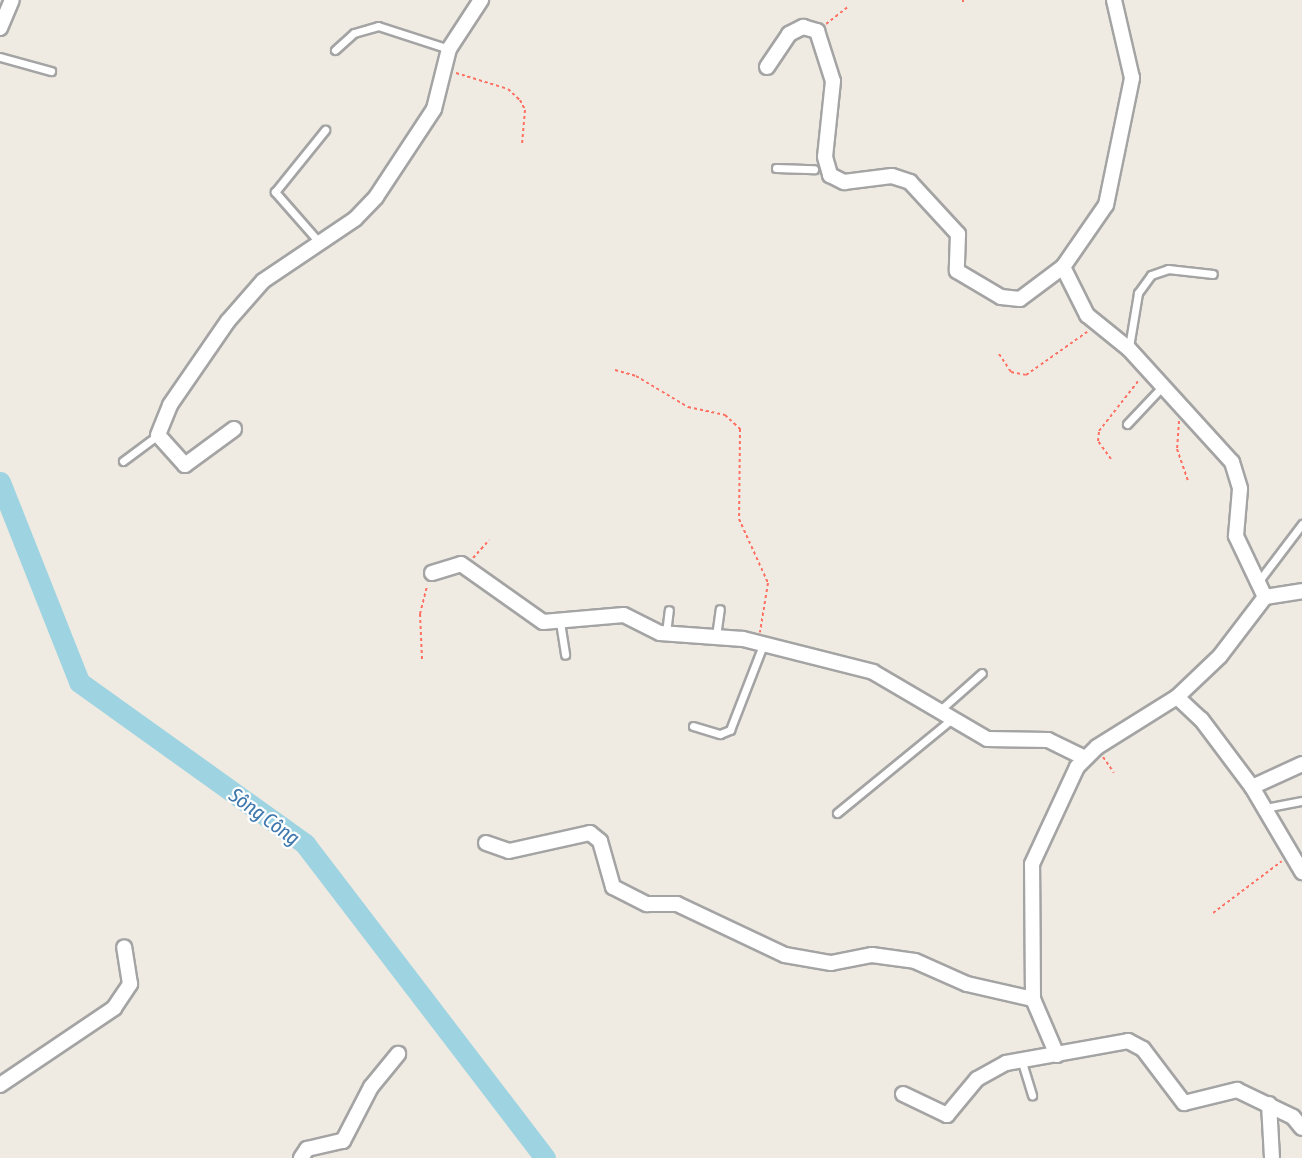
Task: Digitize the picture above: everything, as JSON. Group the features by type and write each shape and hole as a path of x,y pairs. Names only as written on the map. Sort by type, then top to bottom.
{"street":[{"path":"0,28 12,0"},
{"path":"234,429 185,465 158,435 170,405 228,321 273,273 320,242 376,197 434,109 449,49 481,0"},
{"path":"767,67 789,34 803,27 817,31 833,81 821,168 844,182 892,176 910,182 958,234 957,271 1001,297 1030,296 1063,267 1106,206 1129,95 1131,62 1114,0"},
{"path":"1063,267 1096,324 1129,350 1160,389 1232,462 1240,489 1236,536 1265,597"},
{"path":"432,573 452,565 467,566 533,618 560,622 624,615 666,633 716,636 760,644 873,672 987,740 1048,740 1083,757"},
{"path":"1057,1055 1033,999 1032,864 1083,757 1178,697 1220,656 1265,597 1302,591"},
{"path":"1178,697 1201,719 1252,787 1302,872"},
{"path":"1252,787 1302,764"},
{"path":"486,843 508,851 590,833 600,841 613,886 647,904 677,904 785,955 831,963 872,955 915,961 967,984 1033,999"},
{"path":"0,1085 114,1008 130,984 124,947"},
{"path":"903,1094 947,1115 977,1079 1022,1059 1136,1042 1184,1103 1227,1088 1269,1104 1302,1128"},
{"path":"301,1158 307,1149 343,1141 371,1087 398,1054"},
{"path":"1269,1104 1272,1158"}],"lane":[{"path":"335,50 354,33 378,26 449,49"},
{"path":"0,57 51,71"},
{"path":"320,242 275,192 325,130"},
{"path":"776,168 821,168"},
{"path":"1129,350 1138,293 1150,275 1168,269 1214,274"},
{"path":"1127,424 1160,389"},
{"path":"123,461 158,435"},
{"path":"1258,582 1302,524"},
{"path":"716,636 720,609"},
{"path":"666,633 669,610"},
{"path":"560,622 565,655"},
{"path":"693,726 720,734 730,730 760,644"},
{"path":"939,711 982,673"},
{"path":"837,813 952,719"},
{"path":"1265,808 1302,801"},
{"path":"1022,1059 1032,1095"}],"path":[{"path":"817,31 848,7"},
{"path":"444,69 508,89 520,100 525,110 522,146"},
{"path":"999,354 1011,372 1026,375 1096,324"},
{"path":"615,370 636,376 688,406 725,415 740,429 739,519 768,583 760,644"},
{"path":"1111,459 1099,445 1099,431 1146,371"},
{"path":"1181,410 1177,449 1188,481"},
{"path":"467,566 489,540"},
{"path":"422,659 420,614 432,573"},
{"path":"1097,747 1114,773"},
{"path":"1213,913 1292,854"}],"waterway":[{"name":"Sông Công","path":"0,482 79,682 305,844 545,1158"}]}
